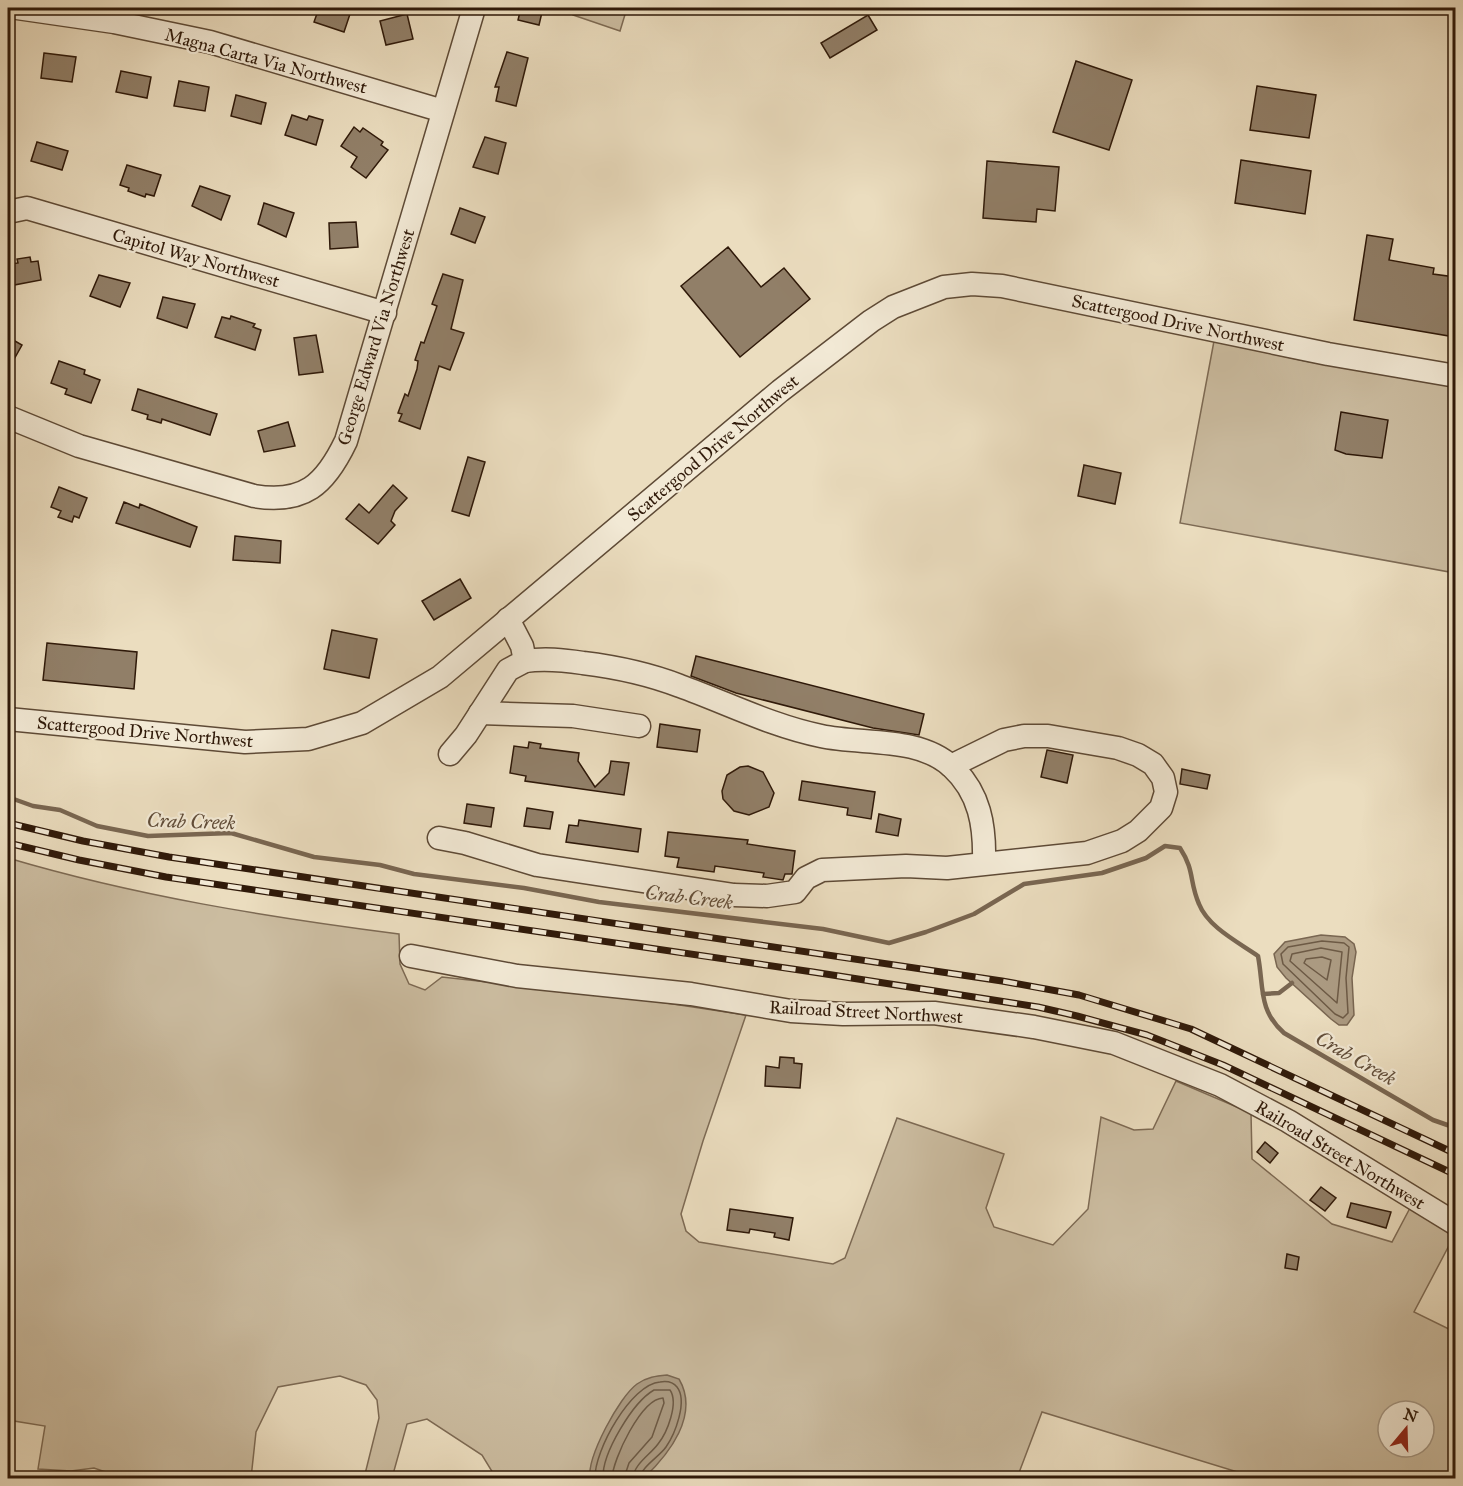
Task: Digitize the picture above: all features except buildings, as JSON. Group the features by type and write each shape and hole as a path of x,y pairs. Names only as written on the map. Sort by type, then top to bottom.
{"street":[{"name":"Magna Carta Via Northwest","path":"17,8 114,22 210,42 443,111"},
{"name":"George Edward Via Northwest","path":"8,417 79,446 254,496 279,500 300,494 320,482 335,465 346,441 474,8"},
{"name":"Capitol Way Northwest","path":"8,212 27,208 385,313"},
{"name":"Scattergood Drive Northwest","path":"8,719 244,742 308,739 362,723 440,677 780,391 862,328 893,307 944,287 972,284 1002,286 1316,352 1455,375"},
{"path":"508,619 522,646 525,661"},
{"path":"450,754 508,670 525,661 543,658 612,666 678,685 772,722 823,737 874,740 919,749 951,765 969,787 981,812 984,862"},
{"path":"480,713 573,716 639,726"},
{"path":"439,838 465,843 537,865 734,895 767,896 795,892 806,878 822,870 906,866 947,868 984,862 1087,853 1122,841 1152,820 1161,808 1166,792 1164,778 1154,764 1138,755 1106,746 1048,736 1023,736 1004,740 951,765"},
{"name":"Railroad Street Northwest","path":"411,956 517,976 691,994 791,1011 934,1013 1034,1027 1114,1043 1230,1090 1288,1121 1455,1224"}],"shaded area":[{"path":"575,8 627,8 620,31 573,15"},
{"path":"1214,341 1305,361 1455,387 1455,573 1180,523"},
{"path":"8,858 105,884 202,904 399,934 400,964 409,984 425,990 442,977 633,998 746,1015 681,1214 686,1231 699,1242 833,1264 845,1258 897,1118 1004,1154 986,1208 994,1227 1053,1245 1088,1209 1101,1117 1134,1130 1153,1129 1176,1081 1251,1113 1252,1159 1332,1224 1392,1242 1410,1208 1454,1236 1414,1312 1455,1332 1455,1478 1257,1478 1042,1412 1017,1478 496,1478 482,1455 427,1419 407,1424 392,1478 364,1478 379,1418 377,1400 366,1385 340,1376 278,1387 256,1432 251,1478 123,1478 94,1468 71,1471 38,1469 45,1426 8,1420"}],"water":[{"path":"1321,935 1345,937 1354,944 1356,952 1352,978 1354,1015 1347,1025 1339,1025 1331,1019 1277,967 1274,954 1285,942"},
{"path":"667,1375 679,1379 685,1393 686,1406 684,1420 672,1446 644,1478 590,1478 590,1468 599,1442 622,1401 637,1384 652,1377"}],"waterway":[{"name":"Crab Creek","path":"8,797 33,806 60,810 97,826 148,836 231,833 314,857 380,865 414,874 524,888 599,902 823,929 889,943 974,914 1024,884 1102,873 1146,858 1165,846 1180,848 1188,863 1196,896 1203,912 1216,927 1258,956 1266,1007 1270,1016 1284,1033 1433,1120 1456,1128"},
{"name":"Crab Creek","path":"1263,994 1279,993 1292,983"}],"railway":[{"path":"8,823 83,841 169,857 1002,981 1079,995 1191,1029 1456,1154"},
{"path":"8,843 166,877 1038,1007 1147,1035 1223,1065 1456,1175"}]}
